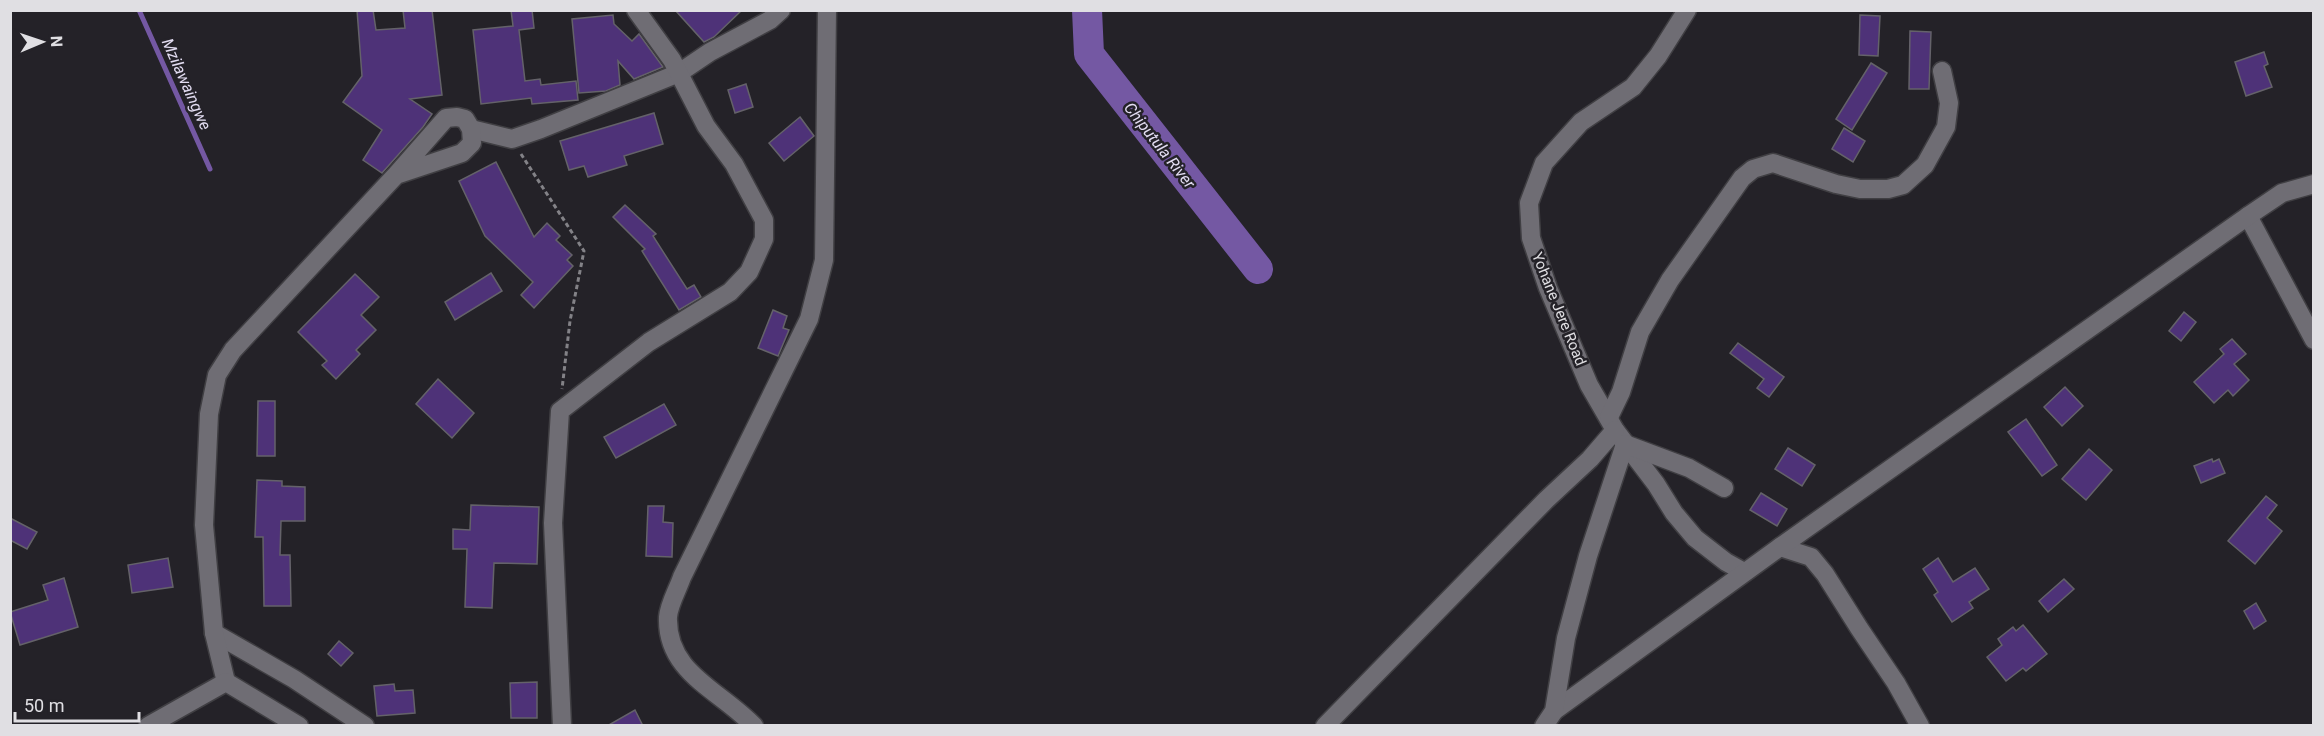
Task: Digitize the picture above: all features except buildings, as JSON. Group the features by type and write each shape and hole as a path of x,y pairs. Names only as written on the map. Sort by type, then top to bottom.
{"street":[{"path":"562,726 553,523 560,411 649,342 730,292 749,272 764,239 764,220 734,164 706,126 679,73 658,39 636,10"},
{"path":"471,129 512,139 679,73 710,52 770,20 781,10"},
{"path":"754,726 743,714 683,666 671,646 668,615 682,577 809,319 824,260 827,10"},
{"name":"Yohane Jere Road","path":"1687,10 1658,56 1633,87 1581,122 1544,163 1529,203 1531,238 1548,288 1589,385 1617,430 1674,513 1695,538 1726,562 1744,572"},
{"path":"1549,718 1566,638 1617,430 1621,392 1640,332 1670,280 1742,178 1753,169 1773,164 1836,184 1860,189 1887,189 1903,185 1925,165 1947,127 1949,103 1942,71"},
{"path":"300,726 226,682 214,633 204,525 209,414 217,375 233,350 446,118 465,119 471,129 472,143 462,153 396,175"},
{"path":"1549,718 1744,572 2247,216 2282,193 2313,184"},
{"path":"2247,216 2313,340"},
{"path":"1617,430 1724,488"},
{"path":"1325,726 1617,430"},
{"path":"1780,547 1811,557 1825,574 1896,682 1920,726"},
{"path":"214,633 294,679 365,726"},
{"path":"148,726 226,682"}],"path":[{"path":"512,139 584,251 569,329 560,411"}],"waterway":[{"name":"Mzilawaingwe","path":"139,10 210,169"},
{"name":"Chiputula River","path":"1087,10 1089,54 1258,269"}]}
